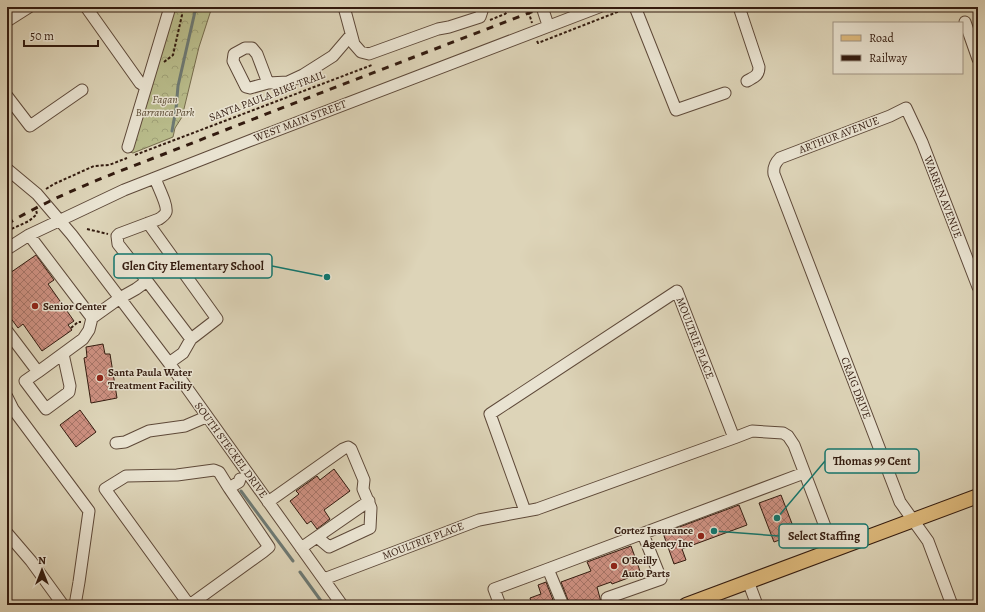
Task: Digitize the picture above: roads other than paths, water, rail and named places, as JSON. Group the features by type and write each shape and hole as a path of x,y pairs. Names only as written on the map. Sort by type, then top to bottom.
{"main road":[{"path":"694,604 748,581 978,496"}],"street":[{"path":"7,21 28,7"},
{"path":"86,7 140,83 146,87"},
{"path":"128,147 170,7"},
{"path":"344,7 354,44 361,52 369,54 438,29 480,17 482,10 481,7"},
{"path":"542,7 548,25"},
{"name":"WEST MAIN STREET","path":"7,249 30,235 98,202 155,178 548,25 599,7"},
{"path":"635,7 676,110 725,93"},
{"path":"738,7 759,67 759,72 756,76 747,80"},
{"path":"965,22 975,42 978,59"},
{"path":"268,83 288,82 303,75 333,56 351,35"},
{"path":"7,96 30,126 82,90"},
{"name":"ARTHUR AVENUE","path":"774,165 780,158 890,116 906,108"},
{"name":"WARREN AVENUE","path":"906,108 922,142 978,287"},
{"name":"CRAIG DRIVE","path":"774,165 774,174 897,495 900,502 928,541 952,605"},
{"name":"SOUTH STECKEL DRIVE","path":"7,169 37,194 72,235 169,364 206,417 237,482 268,502 342,605"},
{"path":"155,178 166,206 166,211 159,218 148,224 119,234 117,236 118,244 192,339"},
{"path":"148,224 217,319 192,339 183,353 169,364"},
{"path":"30,235 88,320 89,330 83,339 25,381 46,409 69,392 70,386 63,354"},
{"path":"88,320 147,281"},
{"name":"MOULTRIE PLACE","path":"324,579 479,520 537,509 734,438 677,291 490,414 525,511"},
{"path":"7,331 38,372"},
{"path":"7,397 10,409 89,511 79,582 74,605"},
{"path":"116,443 125,442 149,431 185,426 206,417"},
{"path":"734,438 752,431 783,433 788,436 791,440 834,550"},
{"path":"268,502 348,447 351,449 364,480 363,489 370,501 372,517 370,528 329,547 317,537"},
{"path":"214,470 237,482 269,547 191,604 187,602 105,489 126,476 177,475 214,470"},
{"path":"500,605 494,589 804,473"},
{"path":"301,548 370,501"},
{"path":"7,533 31,561 63,605"},
{"path":"610,605 607,598 661,579 643,534"},
{"path":"548,569 563,605"},
{"path":"748,581 757,605"}],"waterway":[{"path":"172,131 178,86 196,7"},
{"path":"241,491 293,561"},
{"path":"300,572 324,605"}],"railway":[{"path":"7,224 29,211 100,179 544,7"}],"place":[{"name":"Glen City Elementary School","path":"327,277"},
{"name":"Senior Center","path":"35,306"},
{"name":"Santa Paula Water Treatment Facility","path":"100,378"},
{"name":"Thomas 99 Cent","path":"777,518"},
{"name":"Select Staffing","path":"714,531"},
{"name":"Cortez Insurance Agency Inc","path":"701,536"},
{"name":"O'Reilly Auto Parts","path":"614,566"}],"park label":[{"name":"Fagan Barranca Park","path":"165,105"}]}
